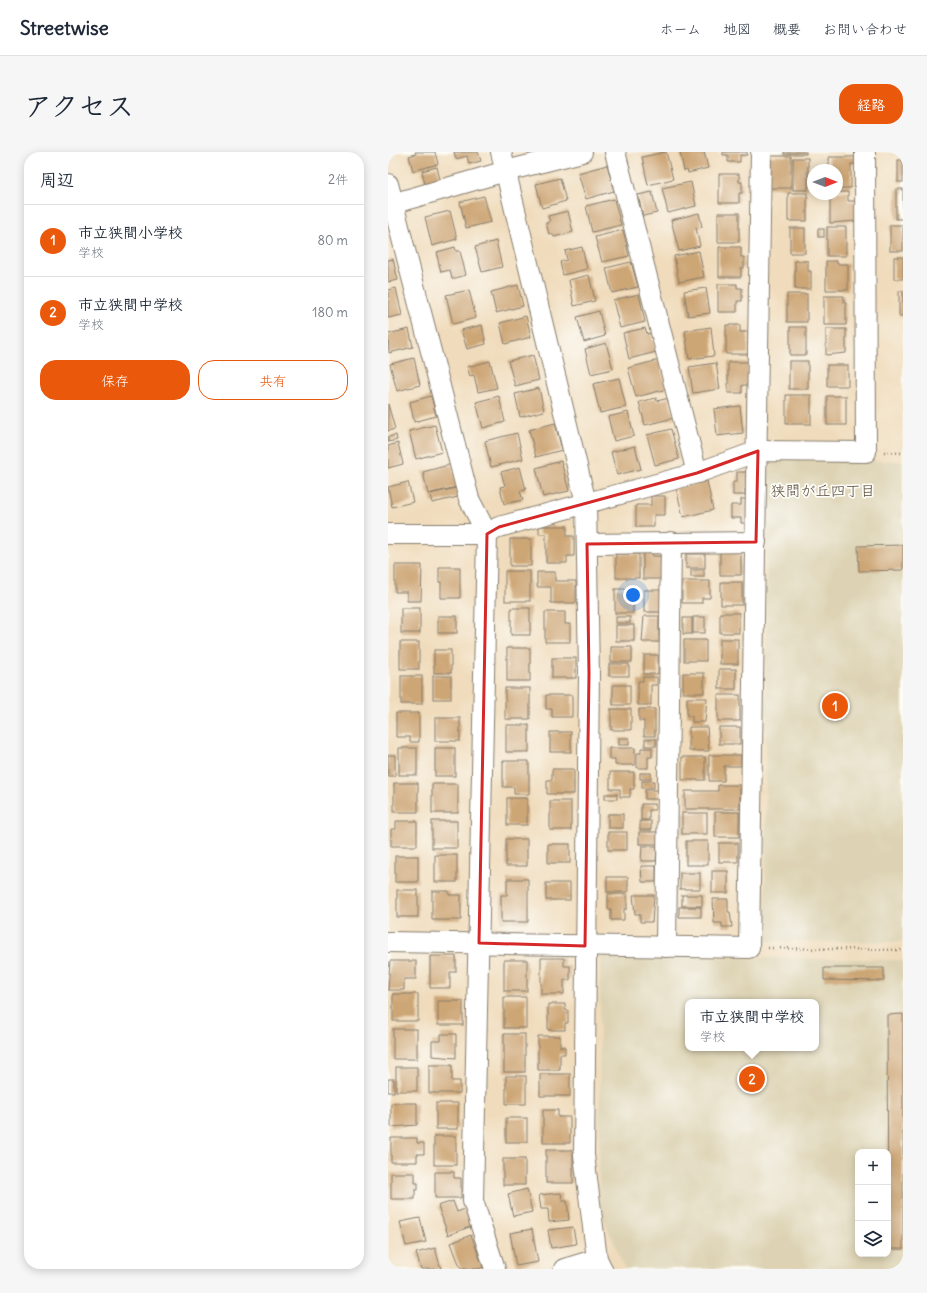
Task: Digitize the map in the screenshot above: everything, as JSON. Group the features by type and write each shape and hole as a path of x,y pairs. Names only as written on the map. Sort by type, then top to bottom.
{"street":[{"path":"390,204 503,161 582,152"},
{"path":"615,152 697,473"},
{"path":"388,942 749,948 758,452 761,152"},
{"path":"388,534 487,534 499,527 697,473 758,452 866,452 865,152"},
{"path":"503,161 586,503 589,674 584,1155 600,1264 564,1269"},
{"path":"388,184 390,204 469,499 487,534 473,1201 495,1269"},
{"path":"666,947 671,542"},
{"path":"587,544 756,542"}],"path":[{"path":"749,948 903,950"}],"highlighted area":[{"path":"758,451 756,542 587,544 589,674 585,946 479,943 487,534 499,527 697,473"}],"shaded area":[{"path":"775,461 903,461 903,942 765,941 767,471"},
{"path":"600,955 903,960 903,1269 625,1269 599,1208"}],"building":[{"path":"415,152 435,152 438,164 413,171 409,156 416,154"},
{"path":"454,152 478,152 481,161 469,164 467,156 456,159"},
{"path":"666,152 673,179 648,185 642,157"},
{"path":"680,152 704,152 708,168 688,173 687,170 684,171"},
{"path":"723,152 747,152 747,155 740,155 740,162 728,162 728,155 723,155"},
{"path":"784,152 806,152 806,154 784,154"},
{"path":"767,156 791,156 791,188 767,188"},
{"path":"829,157 856,157 856,164 851,164 851,188 843,188 843,164 829,164"},
{"path":"793,158 808,158 807,190 793,190"},
{"path":"898,160 903,160 903,182 898,182"},
{"path":"607,165 614,191 586,199 578,173"},
{"path":"437,167 440,180 425,184 422,171"},
{"path":"719,174 739,174 739,182 742,182 742,193 739,193 739,203 719,203"},
{"path":"560,178 566,201 542,208 536,184"},
{"path":"691,182 696,206 668,213 662,188"},
{"path":"896,189 903,189 903,219 896,219"},
{"path":"652,192 657,213 643,216 638,195"},
{"path":"843,192 848,192 848,201 856,201 856,221 830,223 830,200 843,200"},
{"path":"788,193 807,193 807,221 788,221"},
{"path":"484,196 491,222 466,228 460,202"},
{"path":"614,199 621,225 592,232 586,206"},
{"path":"450,211 457,239 432,246 425,217"},
{"path":"568,211 573,232 554,237 552,233 549,234 546,223 550,222 548,216"},
{"path":"699,213 702,227 696,228 700,246 679,251 671,220"},
{"path":"718,213 739,213 739,242 718,242"},
{"path":"890,225 903,225 903,251 890,251"},
{"path":"827,227 846,227 846,256 827,256"},
{"path":"790,228 805,228 805,253 790,253"},
{"path":"818,229 824,229 824,237 818,237"},
{"path":"623,230 629,256 602,262 595,237"},
{"path":"496,241 502,267 482,272 475,247"},
{"path":"455,247 456,251 460,251 466,275 452,279 450,270 441,272 437,252"},
{"path":"582,247 587,269 563,275 560,262 567,260 565,251"},
{"path":"719,247 741,247 741,257 744,257 744,268 741,268 741,277 719,277"},
{"path":"699,251 704,277 679,282 674,256"},
{"path":"894,257 903,257 903,279 894,279"},
{"path":"393,259 398,280 388,282 388,260"},
{"path":"795,261 808,261 808,271 811,271 811,289 795,289"},
{"path":"826,261 837,261 837,264 848,264 848,290 826,290"},
{"path":"631,262 638,287 612,293 606,268"},
{"path":"589,275 595,301 574,306 569,280"},
{"path":"718,284 737,284 737,288 742,288 742,301 737,301 737,312 718,312"},
{"path":"518,285 523,306 496,313 491,292"},
{"path":"396,288 402,315 388,318 388,290"},
{"path":"706,288 710,313 688,316 684,291"},
{"path":"469,290 476,318 453,324 446,295"},
{"path":"899,291 903,291 903,316 899,316"},
{"path":"639,294 645,322 620,328 613,300"},
{"path":"787,294 807,294 807,322 787,322"},
{"path":"824,296 844,296 844,303 846,303 846,325 824,325"},
{"path":"599,311 605,336 584,342 577,317"},
{"path":"526,316 531,337 505,344 500,323"},
{"path":"482,325 486,344 467,349 461,330"},
{"path":"726,325 740,325 740,332 748,332 748,354 726,354"},
{"path":"711,327 714,356 689,359 685,331"},
{"path":"790,327 806,327 806,355 790,355"},
{"path":"645,328 647,334 651,333 656,352 629,359 623,333"},
{"path":"409,329 413,347 389,353 388,334"},
{"path":"826,329 846,329 846,353 826,355"},
{"path":"606,343 613,369 591,374 585,349"},
{"path":"533,355 539,380 515,386 508,361"},
{"path":"414,358 420,385 397,391 390,364"},
{"path":"659,360 667,389 636,397 628,368"},
{"path":"490,361 497,388 478,392 474,375 470,376 467,367"},
{"path":"789,361 808,361 808,389 789,389"},
{"path":"728,362 748,362 748,385 742,385 742,393 728,393"},
{"path":"716,363 720,389 693,393 689,367"},
{"path":"827,365 848,365 848,386 827,386"},
{"path":"619,378 626,407 600,413 593,384"},
{"path":"539,388 544,411 520,417 515,394"},
{"path":"786,395 811,395 811,424 786,424"},
{"path":"431,396 436,416 414,422 410,402"},
{"path":"499,396 505,422 483,428 476,402"},
{"path":"827,396 846,396 846,425 827,425"},
{"path":"656,398 657,401 669,398 674,418 645,425 639,402"},
{"path":"388,404 395,429 388,431"},
{"path":"740,406 743,433 717,436 714,409"},
{"path":"628,412 634,436 614,441 608,417"},
{"path":"555,423 562,450 536,457 529,430"},
{"path":"435,425 442,452 416,459 409,431"},
{"path":"671,429 679,459 655,465 647,435"},
{"path":"517,433 523,459 491,467 485,441"},
{"path":"396,435 397,440 388,442 388,437"},
{"path":"398,443 403,464 388,468 388,446"},
{"path":"635,446 641,469 617,475 611,452"},
{"path":"561,461 569,491 543,497 536,468"},
{"path":"452,464 457,487 428,494 423,472"},
{"path":"520,467 526,490 520,491 523,500 504,504 500,487 505,486 501,472"},
{"path":"737,472 749,472 749,489 745,489 745,495 733,495 733,482 737,482"},
{"path":"707,481 713,510 683,517 676,488"},
{"path":"408,482 413,502 392,507 388,487"},
{"path":"456,488 458,497 432,503 430,494"},
{"path":"651,496 665,496 665,515 654,515 654,527 636,527 636,505 651,505"},
{"path":"741,499 754,499 754,523 741,523 741,518 731,518 731,505 741,505"},
{"path":"539,526 567,526 567,536 574,536 574,556 567,556 567,563 546,563 546,534 539,534"},
{"path":"510,539 531,539 531,566 510,566"},
{"path":"903,545 903,570 859,571 858,546"},
{"path":"720,551 741,551 741,575 720,575"},
{"path":"643,553 652,553 652,556 663,556 663,579 643,579"},
{"path":"616,554 639,554 639,578 616,578"},
{"path":"686,554 705,554 705,568 686,568"},
{"path":"395,565 422,565 421,601 407,601 407,592 395,592"},
{"path":"439,567 460,567 460,598 441,598"},
{"path":"691,570 704,570 704,577 691,577"},
{"path":"505,571 530,571 530,601 505,601"},
{"path":"537,572 555,572 555,581 576,581 576,603 551,603 551,587 537,587"},
{"path":"682,581 710,581 710,598 702,598 702,603 682,603"},
{"path":"721,582 742,582 742,605 721,605"},
{"path":"615,589 633,589 633,613 615,613"},
{"path":"644,590 661,590 661,612 644,612"},
{"path":"401,608 420,608 420,633 401,633"},
{"path":"511,608 530,608 530,635 511,635"},
{"path":"545,612 565,612 565,624 570,624 570,642 545,642"},
{"path":"720,613 739,613 739,633 720,633"},
{"path":"438,616 457,616 457,633 438,633"},
{"path":"644,616 659,616 659,642 642,642"},
{"path":"616,617 630,617 630,623 616,623"},
{"path":"693,617 705,617 705,633 693,633"},
{"path":"683,618 692,618 692,634 683,634"},
{"path":"616,625 634,625 634,641 616,641"},
{"path":"720,639 738,639 738,664 720,664"},
{"path":"684,640 706,640 706,661 684,661"},
{"path":"400,642 419,642 419,669 400,669"},
{"path":"611,647 632,647 632,662 611,662"},
{"path":"507,648 530,648 530,681 507,681"},
{"path":"434,650 451,650 451,673 434,673"},
{"path":"644,655 658,655 658,674 644,674"},
{"path":"552,658 576,658 576,678 552,678"},
{"path":"609,664 629,664 629,676 609,676"},
{"path":"719,669 736,669 736,689 719,689"},
{"path":"683,673 704,673 704,693 683,693"},
{"path":"401,676 422,676 422,704 401,704"},
{"path":"433,676 451,676 451,699 433,699"},
{"path":"643,677 657,677 657,685 651,685 651,705 638,705 638,681 643,681"},
{"path":"613,685 630,685 630,705 613,705"},
{"path":"505,688 530,688 530,719 505,719"},
{"path":"546,695 572,695 572,717 552,717 552,709 546,709"},
{"path":"718,695 740,695 740,721 718,721"},
{"path":"687,698 707,698 705,722 692,722 692,716 687,716"},
{"path":"611,709 631,709 631,730 611,730"},
{"path":"639,709 655,709 655,736 644,736 644,721 639,721"},
{"path":"396,713 419,713 419,742 410,742 410,737 396,737"},
{"path":"435,718 460,718 460,741 435,741"},
{"path":"506,725 529,725 529,752 506,752"},
{"path":"689,727 707,727 709,751 689,751"},
{"path":"719,727 740,727 740,744 719,744"},
{"path":"550,732 571,732 571,752 550,752"},
{"path":"619,738 629,738 629,745 619,745"},
{"path":"645,739 656,739 656,746 645,746"},
{"path":"399,748 417,748 417,775 399,775"},
{"path":"435,748 455,748 455,776 435,776"},
{"path":"609,748 635,748 635,765 615,765 615,759 609,759"},
{"path":"641,748 652,748 652,757 648,757 648,768 637,768 637,753 641,753"},
{"path":"388,755 395,755 395,776 388,776"},
{"path":"709,755 741,755 741,766 724,766 724,781 709,781"},
{"path":"682,757 705,757 705,780 682,780"},
{"path":"503,761 529,761 529,794 514,794 514,787 503,787"},
{"path":"552,769 574,769 574,794 547,794 547,780 552,780"},
{"path":"610,772 634,772 634,789 630,789 630,797 620,797 620,789 610,789"},
{"path":"640,773 651,773 651,779 640,779"},
{"path":"642,781 654,781 654,788 642,788"},
{"path":"394,783 418,783 418,812 394,812"},
{"path":"432,784 458,784 458,813 432,813"},
{"path":"718,785 740,785 740,809 685,809 685,791 718,791"},
{"path":"645,790 658,790 658,799 645,799"},
{"path":"605,794 617,794 617,799 605,799"},
{"path":"507,798 527,798 527,825 507,825"},
{"path":"550,801 571,801 571,830 550,830"},
{"path":"641,804 655,804 655,810 649,810 649,820 641,820"},
{"path":"715,812 739,812 739,837 715,837"},
{"path":"682,813 707,813 707,834 682,834"},
{"path":"608,814 623,814 623,828 608,828"},
{"path":"396,821 417,821 417,846 391,846 391,829 396,829"},
{"path":"432,821 457,821 457,848 432,848"},
{"path":"640,821 651,821 651,830 640,830"},
{"path":"608,832 627,832 627,850 608,850"},
{"path":"639,832 658,832 658,844 639,844"},
{"path":"506,839 527,839 527,866 506,866"},
{"path":"686,841 708,841 708,865 686,865"},
{"path":"719,843 738,843 738,862 719,862"},
{"path":"548,844 570,844 570,863 548,863"},
{"path":"642,846 657,846 656,861 641,861"},
{"path":"435,855 457,855 457,882 435,882"},
{"path":"395,856 418,856 418,882 395,882"},
{"path":"641,866 656,866 656,882 642,882"},
{"path":"712,871 728,871 728,893 712,893"},
{"path":"680,873 700,873 700,889 680,889"},
{"path":"607,877 628,877 628,892 607,892"},
{"path":"507,879 528,879 528,922 501,922 501,895 507,895"},
{"path":"546,883 570,883 570,900 546,900"},
{"path":"397,890 418,890 418,917 397,917"},
{"path":"432,891 449,891 449,895 461,895 461,920 432,920"},
{"path":"608,894 627,894 627,909 624,909 624,920 611,920 611,909 608,909"},
{"path":"633,895 654,895 652,922 640,922 640,914 635,914"},
{"path":"682,895 702,895 702,906 682,906"},
{"path":"713,899 728,899 728,912 730,912 732,927 722,927 722,923 714,923"},
{"path":"679,907 701,907 701,917 679,917"},
{"path":"430,956 456,956 456,972 450,972 450,988 430,988"},
{"path":"541,958 564,958 564,966 570,966 570,980 564,980 564,994 541,994"},
{"path":"504,960 527,960 527,991 504,991"},
{"path":"390,961 416,961 416,979 404,979 404,990 388,990"},
{"path":"824,968 884,968 884,981 824,980"},
{"path":"393,994 418,994 418,1021 393,1021"},
{"path":"504,997 526,997 526,1028 504,1028"},
{"path":"438,1001 463,1001 463,1025 438,1025"},
{"path":"548,1004 565,1004 565,1010 568,1010 568,1023 565,1023 565,1030 548,1030"},
{"path":"903,1014 903,1249 891,1249 891,1149 888,1149 887,1015"},
{"path":"393,1029 417,1029 417,1059 393,1059"},
{"path":"441,1034 456,1034 456,1058 432,1056 432,1041 441,1041"},
{"path":"504,1034 525,1034 525,1072 504,1072"},
{"path":"538,1036 560,1036 560,1047 565,1047 565,1054 560,1054 560,1070 538,1070"},
{"path":"429,1065 452,1065 452,1081 460,1081 460,1093 429,1093"},
{"path":"396,1067 417,1067 417,1091 396,1091"},
{"path":"540,1074 570,1074 570,1096 540,1096"},
{"path":"506,1076 526,1076 526,1104 506,1104"},
{"path":"388,1079 394,1079 394,1092 388,1092"},
{"path":"391,1103 417,1103 417,1125 391,1127"},
{"path":"436,1103 458,1103 458,1129 436,1129"},
{"path":"543,1110 558,1110 558,1117 570,1117 570,1143 543,1143"},
{"path":"506,1118 527,1118 527,1142 506,1142"},
{"path":"434,1136 456,1136 456,1165 434,1165"},
{"path":"391,1138 417,1138 417,1143 424,1143 424,1154 417,1154 417,1162 391,1162"},
{"path":"546,1150 573,1150 573,1183 546,1183"},
{"path":"503,1159 525,1159 525,1185 503,1185"},
{"path":"435,1172 454,1172 454,1178 461,1178 461,1198 435,1198"},
{"path":"391,1173 415,1173 415,1183 418,1183 418,1190 415,1190 415,1199 391,1199"},
{"path":"527,1189 532,1212 513,1216 508,1194"},
{"path":"561,1193 562,1201 567,1201 569,1220 549,1222 548,1209 541,1209 539,1195"},
{"path":"453,1201 457,1212 465,1209 472,1226 448,1235 438,1206"},
{"path":"420,1218 426,1242 406,1246 400,1222"},
{"path":"573,1227 576,1244 551,1248 548,1230"},
{"path":"532,1229 538,1262 516,1266 510,1233"},
{"path":"471,1235 483,1267 478,1269 461,1269 451,1243"},
{"path":"435,1248 441,1269 421,1269 416,1253"}],"place":[{"name":"市立狭間小学校","path":"835,706"},
{"name":"市立狭間中学校","path":"752,1079"}],"district":[{"name":"狭間が丘四丁目","path":"823,491"}]}
